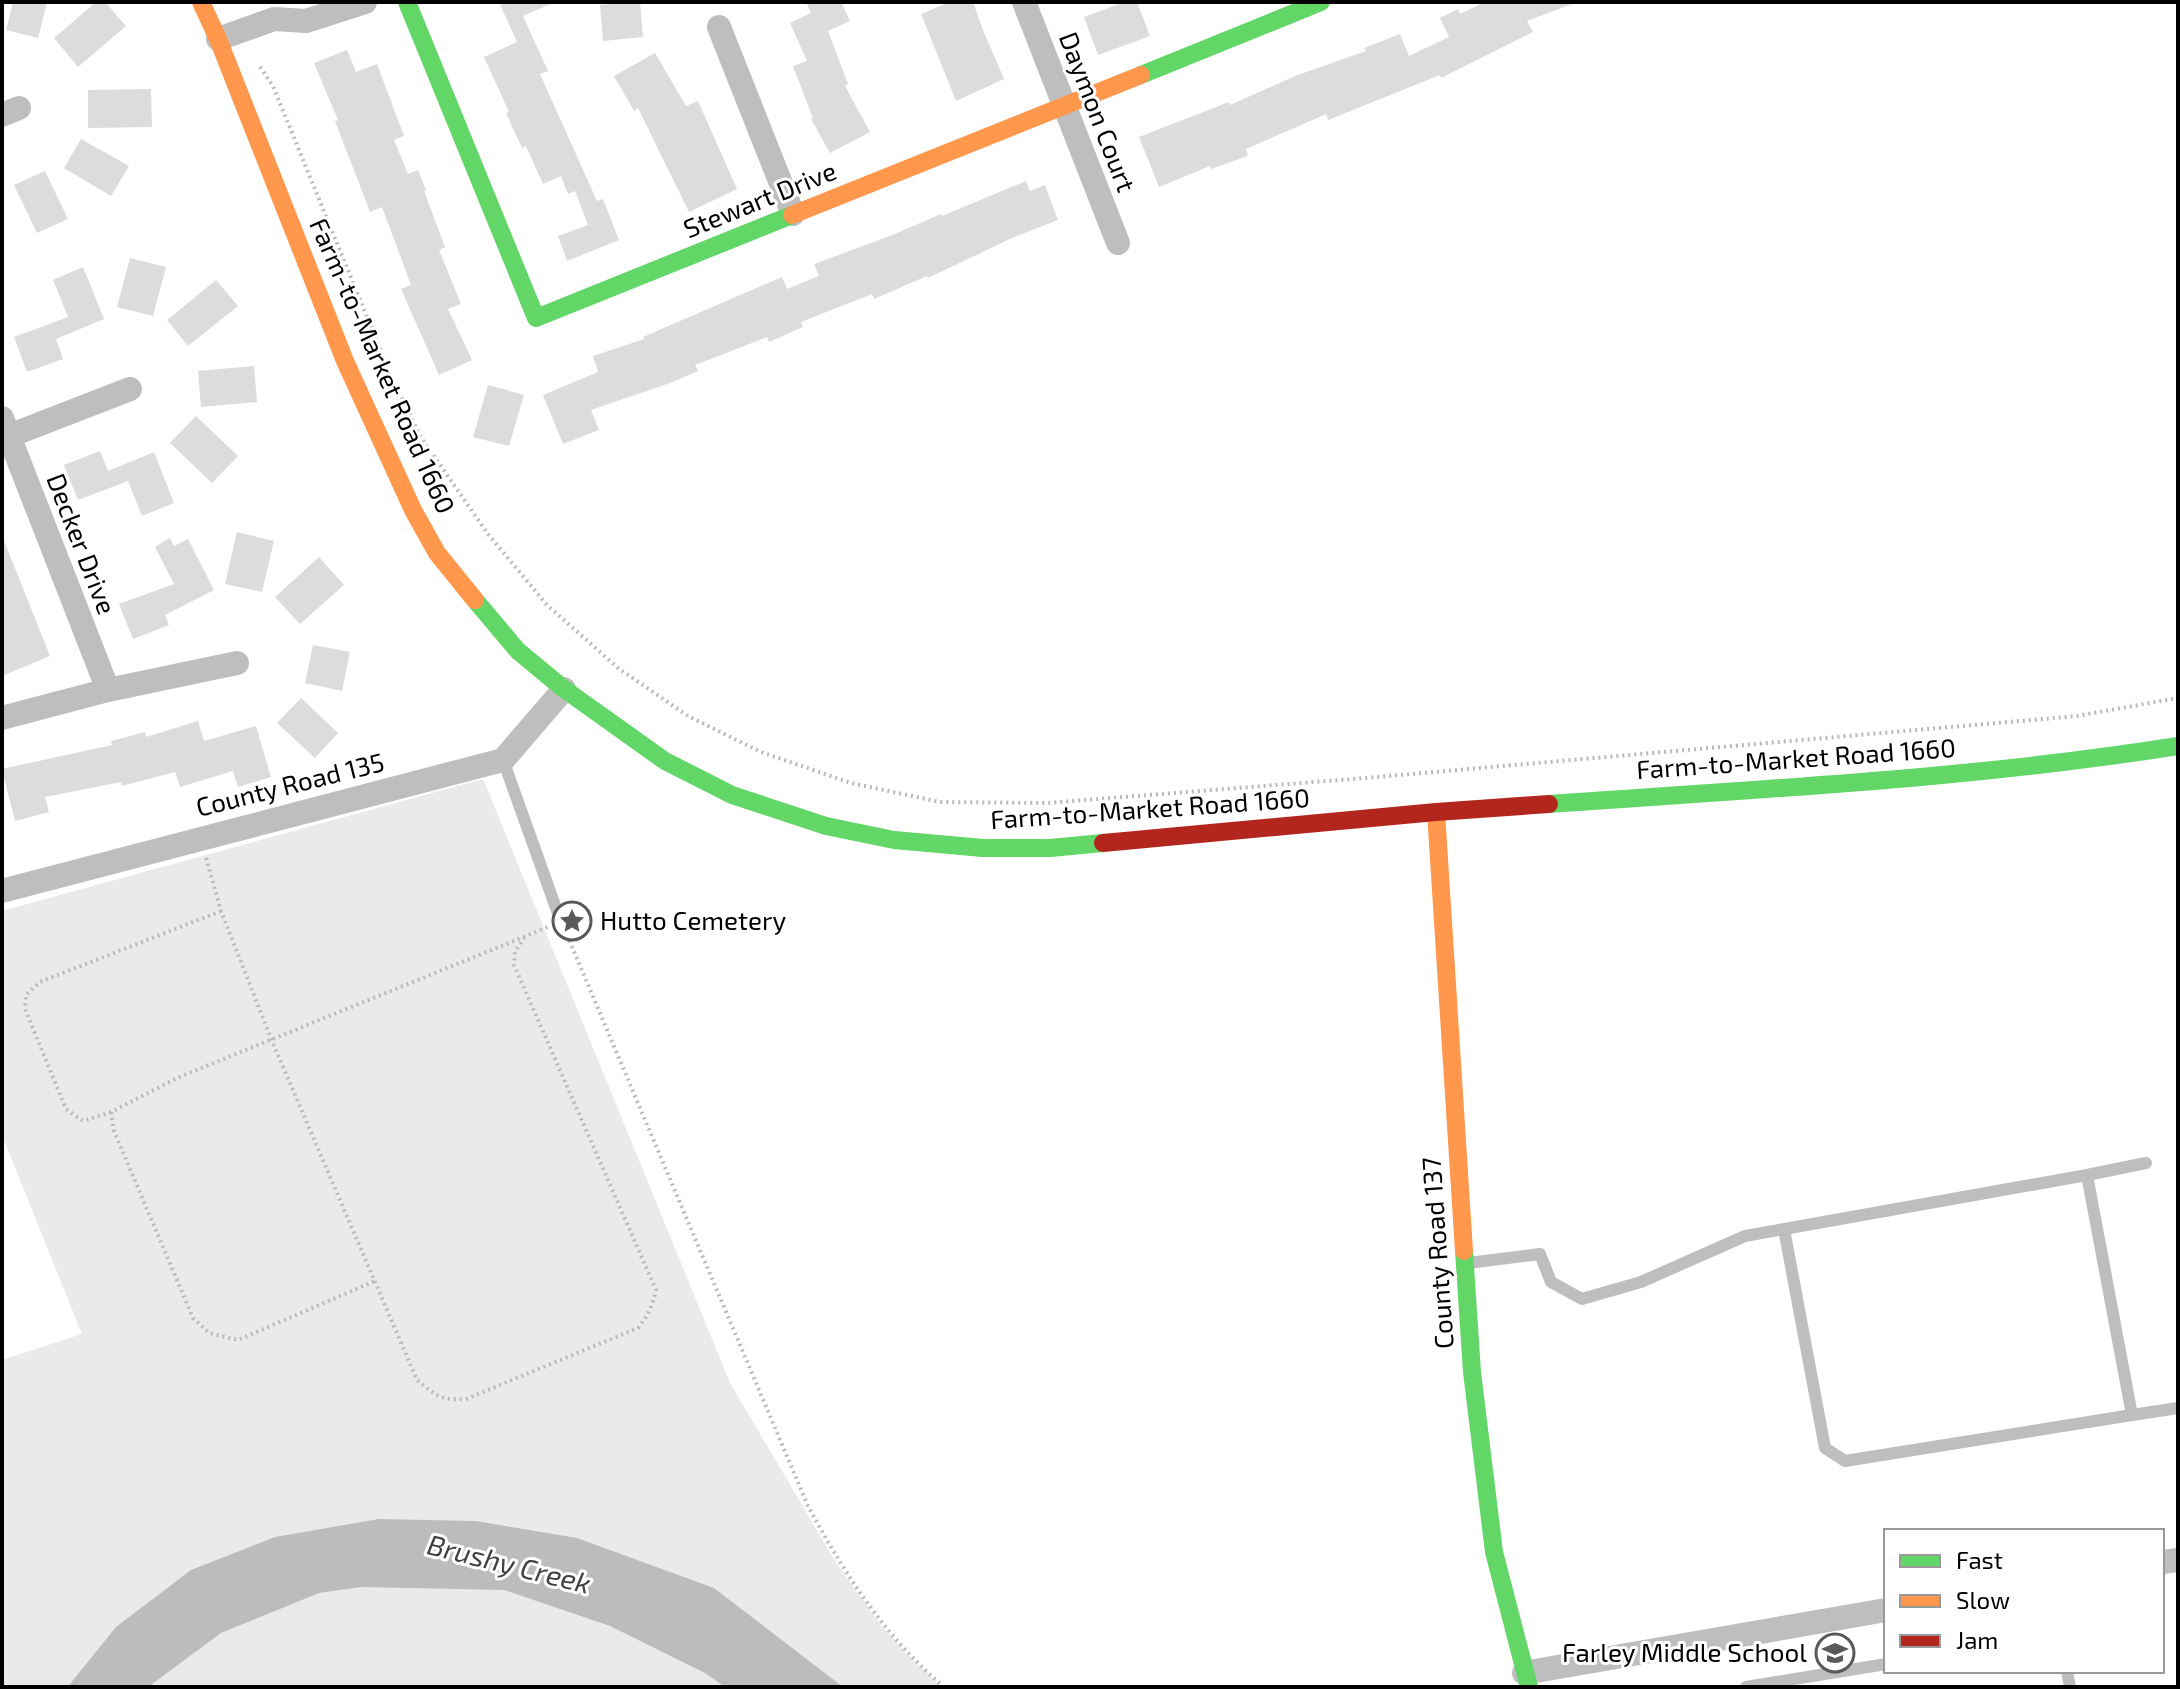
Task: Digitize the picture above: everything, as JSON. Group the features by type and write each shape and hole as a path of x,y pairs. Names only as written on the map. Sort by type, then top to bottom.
{"main road":[{"name":"Farm-to-Market Road 1660","path":"201,2 345,361 413,510 437,553 518,651 564,689 665,761 732,795 826,826 894,840 983,848 1050,848 1436,812 1951,775 2178,746"},
{"name":"Stewart Drive","path":"407,2 536,318 1321,2"},
{"name":"County Road 137","path":"1436,812 1472,1372 1494,1552 1526,1680"}],"street":[{"path":"218,39 281,10 306,21 365,2"},
{"name":"Daymon Court","path":"1024,2 1118,243"},
{"path":"719,27 793,214"},
{"path":"6,427 130,389"},
{"name":"Decker Drive","path":"6,427 108,690"},
{"path":"2,718 108,690 237,663"},
{"path":"503,760 564,689"},
{"name":"County Road 135","path":"2,891 503,760"},
{"path":"1526,1680 1884,1610"}],"lane":[{"path":"503,760 561,922"},
{"path":"1465,1264 1540,1254 1551,1282 1582,1299 1641,1282 1745,1236 2146,1163"},
{"path":"2087,1175 2132,1415"},
{"path":"1784,1229 1825,1448 1845,1461 2178,1408"},
{"path":"1746,1687 1884,1664"}],"path":[{"path":"253,62 263,70 273,86 389,371 420,436 488,534 547,605 618,668 688,716 761,752 851,783 940,802 1047,803 2077,716 2178,698"},
{"path":"200,837 221,911 272,1041 417,1380 437,1397 452,1400 466,1399 638,1328 647,1317 656,1290 514,965 515,952 525,936"},
{"path":"221,911 40,982 26,995 25,1009 66,1109 83,1121 111,1112 177,1078 561,922 808,1506 837,1559 876,1614 944,1687"},
{"path":"111,1112 114,1131 193,1318 209,1333 238,1340 375,1281"}],"shaded area":[{"path":"483,779 730,1383 834,1559 857,1592 881,1625 942,1687 2,1687 2,1360 82,1334 2,1135 2,911"}],"water":[{"name":"Brushy Creek","path":"379,1519 476,1521 577,1538 714,1588 843,1687 725,1687 705,1673 610,1626 504,1590 361,1587 319,1593 221,1633 148,1687 65,1687 116,1627 191,1570 275,1537"}],"building":[{"path":"13,2 47,2 38,38 6,30"},
{"path":"96,2 105,2 126,26 78,67 54,38"},
{"path":"499,2 555,2 523,16 548,71 540,74 597,201 603,199 619,240 567,261 558,236 588,225 575,191 568,194 561,176 543,184 526,146 522,148 506,113 509,112 484,57 517,42"},
{"path":"640,2 643,37 603,41 600,5"},
{"path":"806,2 841,2 850,21 828,31 848,84 845,86 870,132 830,153 811,119 793,66 807,61 790,23 811,13"},
{"path":"950,2 973,2 1004,79 956,101 921,14"},
{"path":"1125,2 1137,2 1150,36 1098,55 1084,17"},
{"path":"1485,2 1572,4 1527,21 1533,32 1441,78 1440,75 1328,120 1326,114 1246,149 1248,156 1211,169 1210,166 1159,187 1139,137 1229,102 1230,105 1295,76 1366,51 1364,48 1400,34 1409,56 1449,37 1440,18 1458,9 1460,14"},
{"path":"347,50 356,72 377,64 404,136 394,140 408,174 418,170 445,247 439,250 461,304 448,309 472,360 439,375 401,289 411,285 382,207 370,212 335,121 338,120 314,63"},
{"path":"655,53 686,106 698,101 737,189 689,212 638,108 634,111 614,76"},
{"path":"151,89 152,127 88,128 88,90"},
{"path":"81,139 129,166 111,196 64,168"},
{"path":"45,171 68,219 37,233 14,185"},
{"path":"1026,181 1030,191 1045,185 1058,220 1014,237 928,278 874,299 872,294 801,322 803,327 769,342 767,337 695,365 698,371 670,383 591,410 599,430 563,444 543,395 598,372 593,356 644,339 782,277 787,289 819,276 814,264"},
{"path":"130,258 166,267 153,316 117,307"},
{"path":"83,267 104,319 56,339 63,359 27,372 14,337 68,317 53,280"},
{"path":"216,280 238,306 188,346 167,320"},
{"path":"254,366 257,402 201,407 198,371"},
{"path":"488,385 524,395 509,446 473,437"},
{"path":"196,416 238,456 212,483 170,443"},
{"path":"100,451 108,471 154,452 174,503 142,516 128,481 78,500 64,465"},
{"path":"237,532 274,541 262,592 225,584"},
{"path":"170,538 174,546 188,539 214,590 165,615 169,625 133,639 119,604 174,584 155,547"},
{"path":"2,539 50,656 2,676"},
{"path":"319,557 344,585 300,624 275,597"},
{"path":"313,645 350,652 342,691 305,683"},
{"path":"301,698 338,733 315,758 277,723"},
{"path":"198,721 204,741 256,726 271,777 238,787 233,771 180,787 175,772 122,786 121,782 45,797 49,812 15,821 2,769 112,745 111,741 145,732 146,737"}],"traffic: fast":[{"path":"407,2 536,318 792,215"},
{"path":"1141,75 1321,2"},
{"path":"475,600 518,651 564,689 665,761 732,795 826,826 894,840 983,848 1050,848 1103,843"},
{"path":"1549,804 1943,775 2178,746"},
{"path":"1464,1251 1472,1372 1494,1552 1529,1687"}],"traffic: slow":[{"path":"201,2 345,361 413,510 437,553 475,600"},
{"path":"792,215 1141,75"},
{"path":"1436,812 1464,1251"}],"traffic: jam":[{"path":"1103,843 1549,804"}],"place":[{"name":"Hutto Cemetery","path":"572,921"},
{"name":"Farley Middle School","path":"1835,1653"}]}
